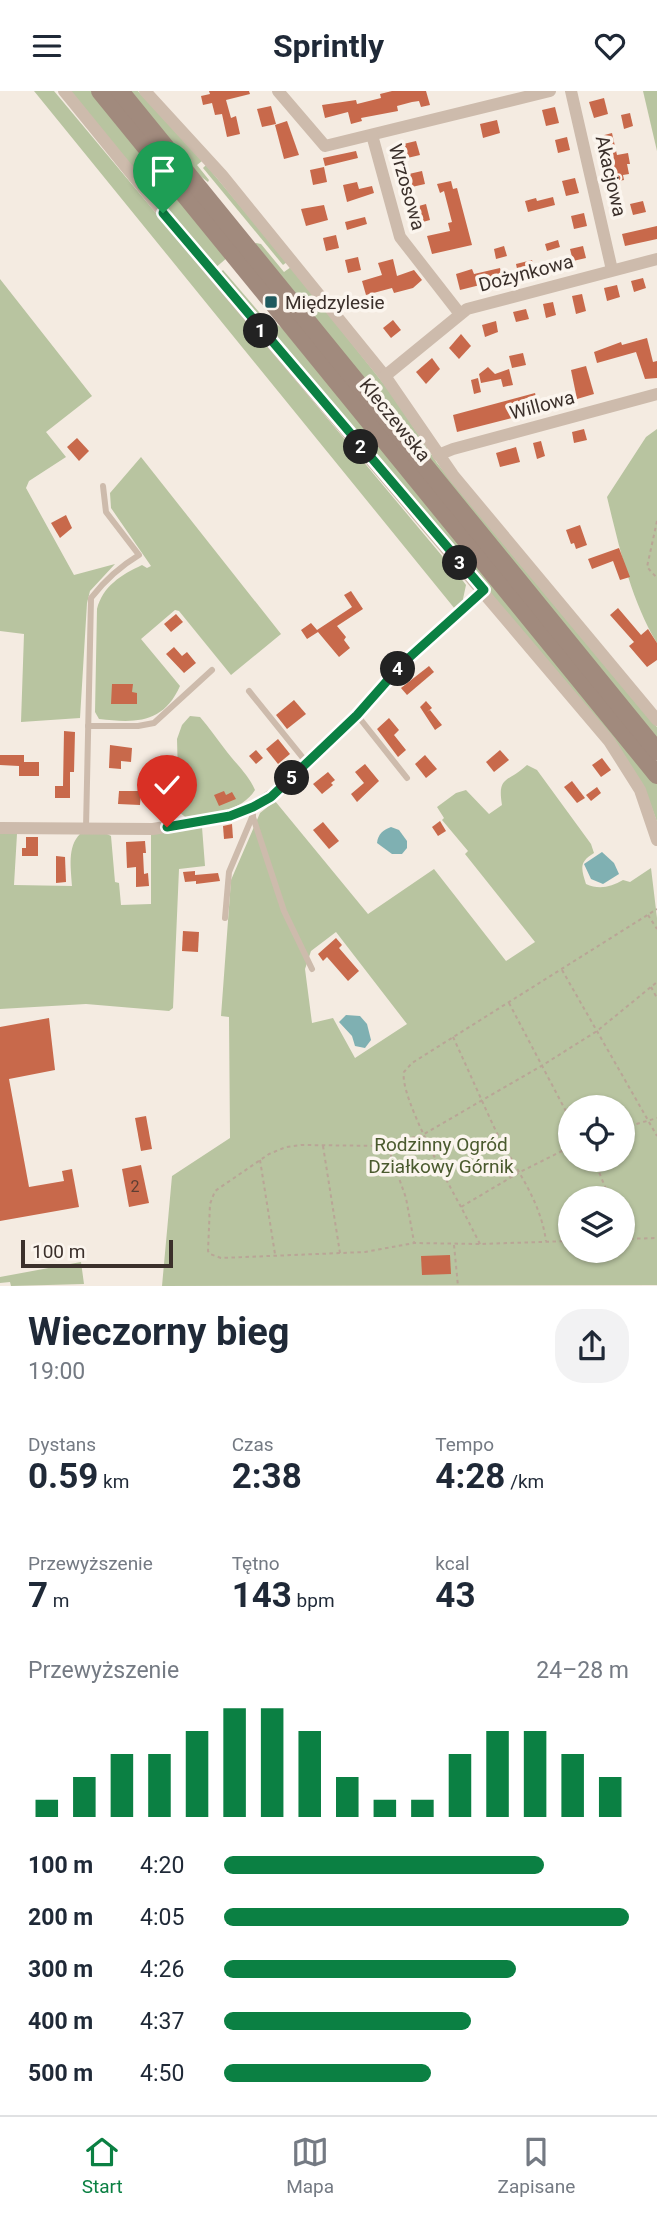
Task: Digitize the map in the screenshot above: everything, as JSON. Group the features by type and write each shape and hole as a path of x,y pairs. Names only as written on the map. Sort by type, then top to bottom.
{"main road":[{"name":"Kleczewska","path":"100,91 657,775"},
{"name":"Kleczewska","path":"120,91 657,751"}],"street":[{"path":"64,91 221,283 484,590 618,752 643,797 657,840"},
{"name":"Kleczewska","path":"145,91 222,175 385,376 438,455 657,720"},
{"path":"278,91 325,146 550,91"},
{"name":"Akacjowa","path":"571,91 612,270"},
{"name":"Wrzosowa","path":"372,135 400,237 460,314"},
{"name":"Dożynkowa","path":"385,376 460,314 475,306 657,259"},
{"name":"Willowa","path":"438,455 657,394"},
{"path":"0,828 153,829 251,812 271,797 357,715 402,664 484,590"}],"lane":[{"path":"86,828 91,598 114,572 139,555 106,512 103,486"},
{"path":"88,726 138,726 154,723 212,670"},
{"path":"249,691 306,763"},
{"path":"357,715 407,778"},
{"path":"225,918 229,872 251,812"},
{"path":"251,812 284,911 312,969"}],"path":[{"path":"657,521 647,567 657,578"},
{"path":"480,1244 424,1134 405,1086 404,1072 412,1063 657,909"},
{"path":"648,915 657,929"},
{"path":"562,969 657,1136"},
{"path":"558,1242 414,1243 387,1249 340,1253 221,1258 208,1251 210,1204 215,1191 260,1160 286,1147 387,1146 424,1134 597,1031 657,982"},
{"path":"651,988 657,998"},
{"path":"508,1002 558,1095"},
{"path":"453,1037 495,1129 539,1210 546,1242"},
{"path":"635,1125 657,1118"},
{"path":"323,1145 340,1253"},
{"path":"387,1146 405,1198 414,1243"},
{"path":"461,1207 558,1153"},
{"path":"260,1160 275,1255"},
{"path":"635,1239 657,1238"},
{"path":"454,1244 458,1286"}],"green space":[{"path":"34,91 54,91 463,581 466,585 465,600 455,609"},
{"path":"70,91 93,91 228,257 214,269"},
{"path":"127,91 138,91 202,161 197,165 208,182 191,169"},
{"path":"643,91 657,91 657,151"},
{"path":"206,165 287,262 283,265 203,168"},
{"path":"256,243 261,244 284,272 291,267 391,393 437,463 657,727 657,743 253,246"},
{"path":"223,270 265,319 262,324 219,274"},
{"path":"0,279 92,396 46,432 66,457 29,481 26,488 74,575 115,564 90,591 87,603 80,718 21,722 24,634 0,631"},
{"path":"274,322 283,329 657,784 657,822 645,789 616,742 266,329"},
{"path":"657,429 657,643 633,591 607,497 646,437"},
{"path":"141,457 281,634 231,675 179,611 175,610 141,639 180,686 173,698 165,708 147,718 124,721 99,719 95,712 97,609 114,582 142,565 147,568 151,566 111,508 110,493"},
{"path":"190,716 200,717 255,790 234,807 189,820 179,812 177,739 182,725"},
{"name":"Rodzinny Ogród Działkowy Górnik","path":"527,765 537,770 591,844 594,853 582,866 586,884 600,887 623,880 630,882 651,868 657,918 657,1285 162,1286 172,1176 230,1138 229,1017 221,1016 231,880 260,813 275,801 368,914 434,869 506,961 535,942 465,854 468,851 442,820 444,818 437,807 456,793 466,790 489,814 502,805 501,789 506,781","holes":["336,932 407,1024 355,1058 333,1018 312,1023 305,969 311,951"]},
{"path":"202,827 205,866 179,869 173,1008 169,1011 86,1004 0,1009 0,833 17,834 14,885 72,886 71,858 76,839 80,834 111,836 115,882 119,883 121,905 151,904 151,831"},
{"path":"81,1262 84,1284 11,1286 10,1282 0,1283 0,1277"}],"water":[{"path":"391,827 399,830 407,841 407,848 402,854 392,854 377,843 381,833"},
{"path":"602,852 614,863 619,874 603,884 591,879 584,864"},
{"path":"346,1015 360,1016 367,1024 371,1040 365,1048 355,1046 352,1036 339,1022"}],"building":[{"path":"209,91 249,91 250,94 226,100 231,118 236,116 240,134 227,137 222,114 215,115 212,103 203,105 201,96 210,94"},
{"path":"392,91 426,91 430,105 421,107 419,101 412,102 397,106 398,111 361,118 362,121 351,124 348,112 325,118 322,105 356,100 357,104 381,98 380,94"},
{"path":"604,98 608,114 594,118 589,102"},
{"path":"271,106 276,124 262,127 257,109"},
{"path":"555,107 559,123 546,126 542,110"},
{"path":"630,113 633,126 624,129 621,115"},
{"path":"497,120 500,133 483,138 480,124"},
{"path":"287,121 299,155 284,159 275,125"},
{"path":"612,133 617,155 628,153 630,164 627,164 629,174 623,175 624,180 609,183 597,137"},
{"path":"567,137 570,150 558,153 555,140"},
{"path":"416,141 420,155 399,160 395,146"},
{"path":"356,151 358,158 325,166 323,158"},
{"path":"324,167 327,182 313,185 310,170"},
{"path":"422,171 425,184 403,189 400,176"},
{"path":"575,178 579,193 566,196 562,181"},
{"path":"451,181 453,189 457,188 472,245 432,254 427,236 450,231 448,223 452,222 444,191 440,193 437,184"},
{"path":"357,182 359,189 372,186 374,193 347,202 343,185"},
{"path":"553,197 555,205 528,212 525,201"},
{"path":"643,201 646,212 633,215 630,204"},
{"path":"426,204 430,220 412,225 408,209"},
{"path":"324,205 328,220 306,226 301,209"},
{"path":"584,213 587,226 574,229 571,216"},
{"path":"365,217 367,224 347,230 345,222"},
{"path":"657,226 657,239 625,246 622,234"},
{"path":"336,235 339,248 326,251 323,238"},
{"path":"558,240 560,247 547,251 545,244"},
{"path":"504,246 507,256 496,259 494,249"},
{"path":"583,246 586,258 573,261 570,249"},
{"path":"358,257 361,270 348,273 345,260"},
{"path":"393,259 397,276 414,270 422,280 413,288 394,293 392,288 366,295 362,281 382,275 378,263"},
{"path":"532,260 536,274 519,278 516,264"},
{"path":"500,268 503,282 460,290 456,274 472,269 474,274"},
{"path":"643,278 646,288 634,292 631,281"},
{"path":"617,285 620,297 607,301 604,288"},
{"path":"582,294 586,311 576,314 572,296"},
{"path":"553,302 556,315 546,318 543,304"},
{"path":"526,309 529,319 516,322 513,312"},
{"path":"393,320 401,330 391,338 383,328"},
{"path":"496,321 498,332 485,337 482,325"},
{"path":"461,334 471,346 459,359 449,348"},
{"path":"647,338 653,362 657,361 657,378 645,379 636,352 597,363 594,352 621,342 622,345"},
{"path":"523,353 526,365 512,368 509,356"},
{"path":"432,358 440,369 426,384 416,372"},
{"path":"586,366 594,394 577,399 571,370"},
{"path":"488,367 495,374 509,369 513,385 503,387 501,379 481,383 479,374"},
{"path":"478,378 481,392 474,394 471,380"},
{"path":"535,393 539,411 457,432 453,415"},
{"path":"584,429 587,440 574,443 572,432"},
{"path":"77,438 89,451 79,461 67,447"},
{"path":"541,441 545,456 537,459 533,443"},
{"path":"516,447 520,462 500,467 496,453"},
{"path":"66,515 72,528 60,538 51,523"},
{"path":"580,525 587,545 576,549 566,530"},
{"path":"619,548 630,577 620,580 613,561 592,569 588,559"},
{"path":"351,591 363,609 337,626 346,637 344,640 350,648 339,657 318,632 307,639 301,630 311,623 317,630 352,607 344,595"},
{"path":"618,608 641,635 648,629 657,643 657,660 647,667 629,646 634,642 610,615"},
{"path":"176,614 183,622 171,632 164,624"},
{"path":"174,647 182,656 187,652 196,663 184,673 166,654"},
{"path":"429,666 434,672 407,695 401,688"},
{"path":"112,684 133,684 132,692 137,693 137,704 111,704"},
{"path":"294,700 306,714 287,729 276,715"},
{"path":"426,701 432,708 427,712 430,710 442,725 435,730 420,707"},
{"path":"389,718 399,730 394,735 406,750 398,757 377,729"},
{"path":"64,731 75,732 74,772 70,772 70,798 55,798 55,786 63,786"},
{"path":"278,739 290,754 278,764 266,749"},
{"path":"110,745 132,748 131,762 121,761 121,769 109,768"},
{"path":"256,750 263,758 256,764 249,756"},
{"path":"500,750 509,760 494,772 486,762"},
{"path":"0,755 24,755 24,762 39,762 39,776 19,776 19,766 0,765"},
{"path":"425,755 437,769 426,778 415,764"},
{"path":"602,758 611,770 601,777 592,765"},
{"path":"365,764 379,781 357,802 351,794 364,783 355,772"},
{"path":"328,772 335,780 322,794 313,784"},
{"path":"572,781 585,798 577,803 564,787"},
{"path":"172,782 174,801 166,802 165,796 154,797 152,784"},
{"path":"597,787 601,793 591,801 586,795"},
{"path":"119,791 141,791 140,805 118,804"},
{"path":"224,791 226,795 232,792 236,799 219,806 214,795"},
{"path":"440,821 446,831 438,836 432,827"},
{"path":"323,822 339,841 329,849 313,830"},
{"path":"232,824 233,838 224,839 223,826"},
{"path":"26,837 38,837 38,856 22,856 22,848 26,848"},
{"path":"145,841 144,874 148,873 149,886 136,887 136,867 127,868 126,842"},
{"path":"56,856 65,857 66,882 56,883"},
{"path":"195,871 195,875 218,873 220,881 196,884 196,881 185,882 183,872"},
{"path":"183,931 199,932 198,952 182,951"},
{"path":"336,938 342,945 339,948 359,971 348,981 327,957 323,961 318,954"},
{"path":"49,1018 55,1070 9,1079 29,1187 64,1181 62,1171 72,1169 79,1207 0,1221 0,1027"},
{"path":"146,1116 152,1149 141,1151 135,1118"},
{"path":"141,1165 149,1203 129,1207 122,1169"},
{"path":"450,1255 451,1274 422,1275 421,1256"}],"place":[{"name":"Międzylesie","path":"271,302"}],"route":[{"path":"163,213 484,590 402,664 357,715 271,797 230,816 167,827"}]}
